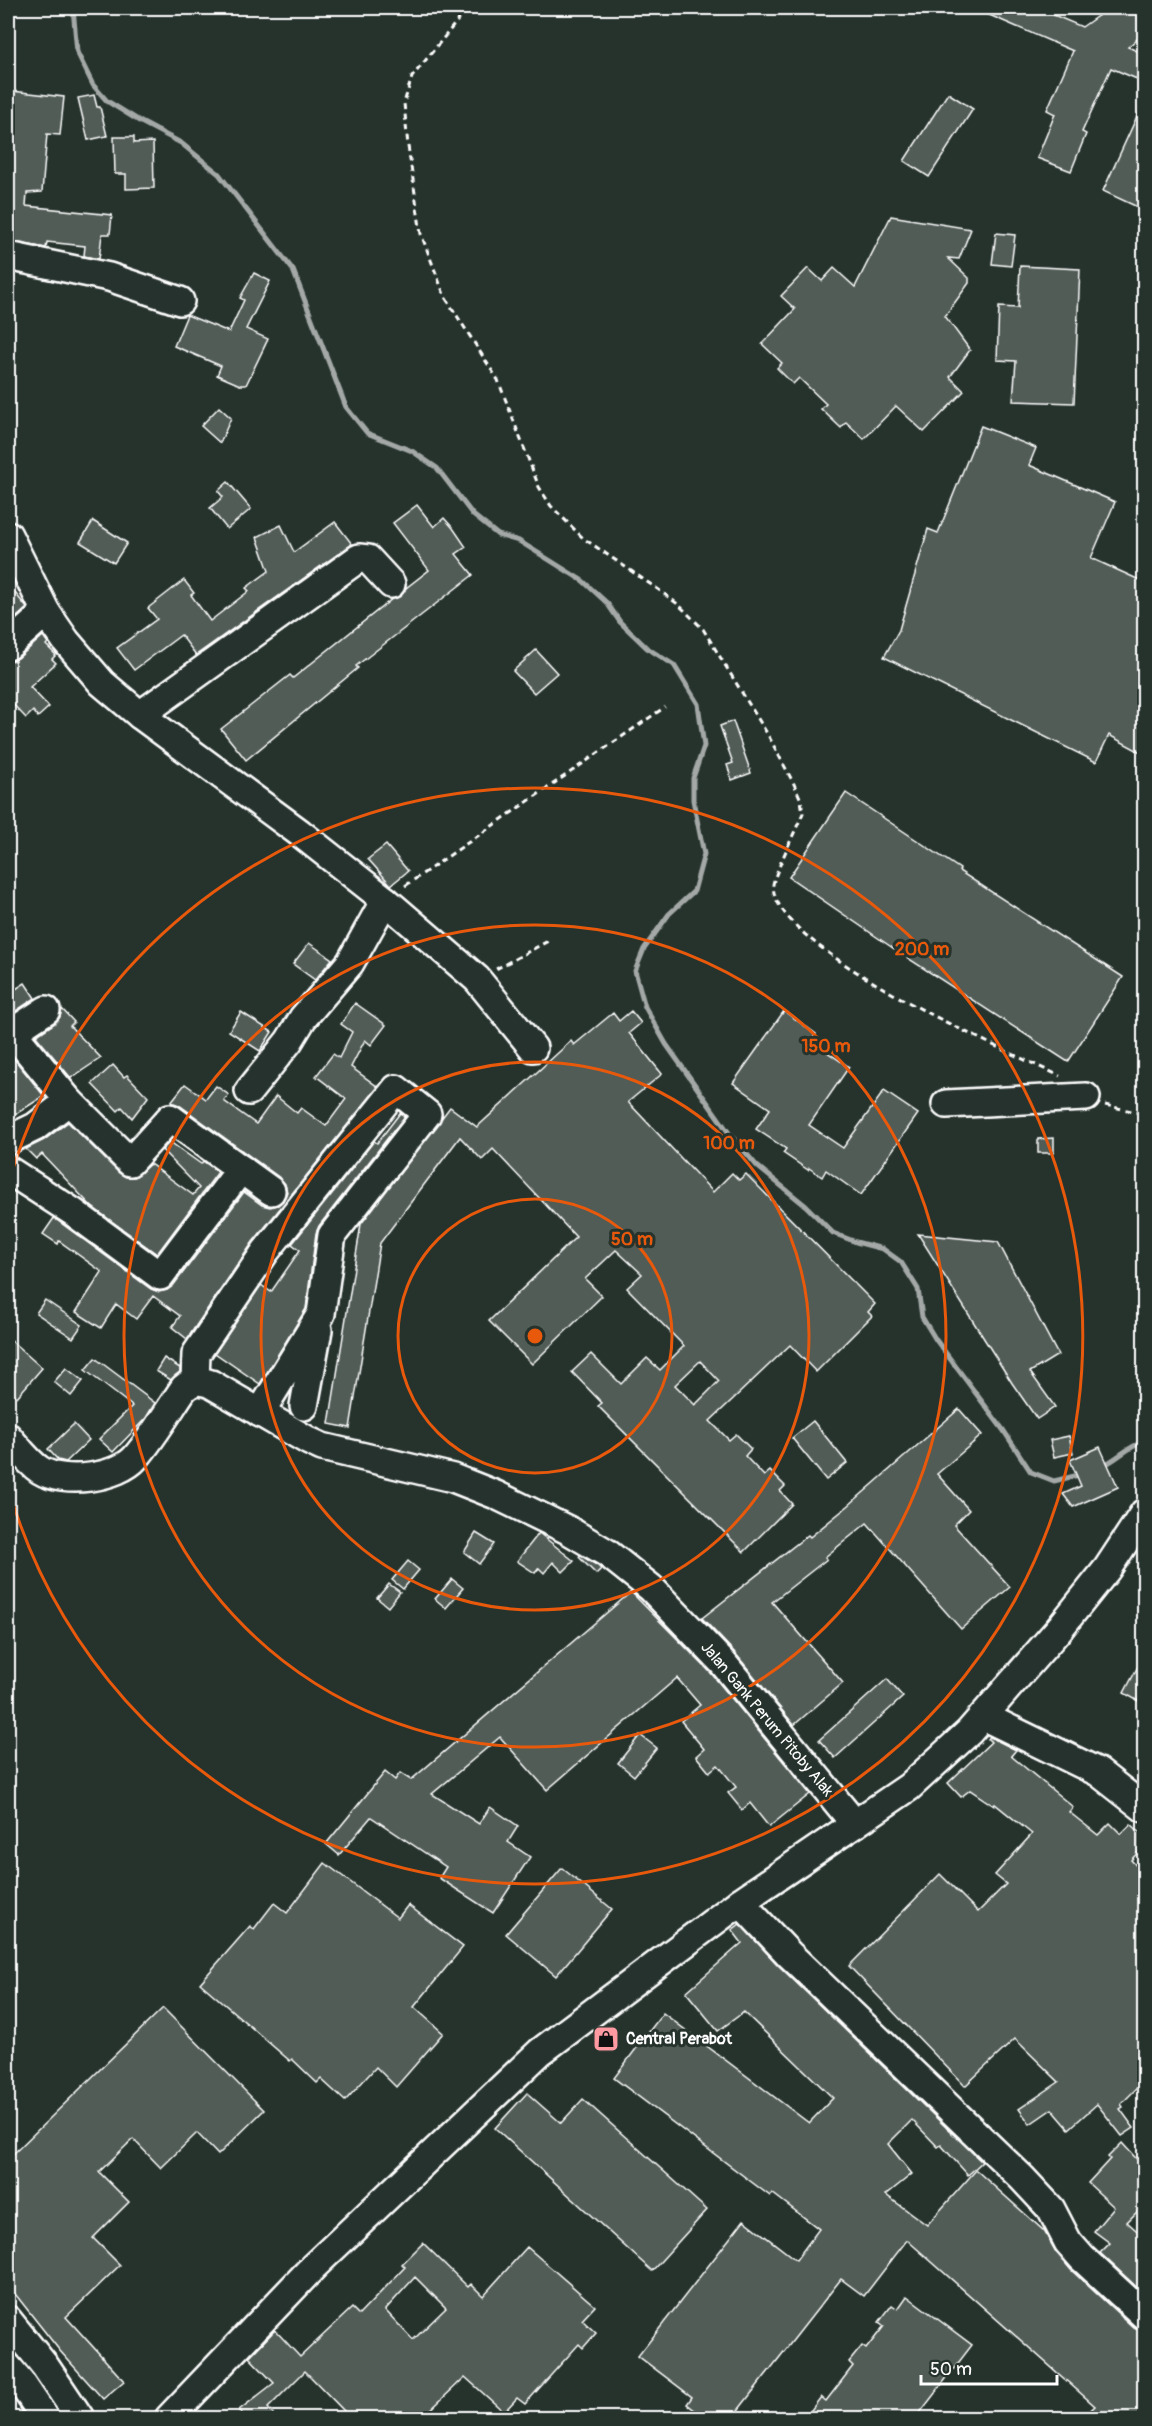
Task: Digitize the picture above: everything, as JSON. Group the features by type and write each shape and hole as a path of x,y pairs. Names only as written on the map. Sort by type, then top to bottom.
{"street":[{"path":"8,256 110,277 180,301"},
{"path":"8,540 46,612 84,664 102,683 140,715 300,833 385,900 477,979 533,1048"},
{"path":"140,715 359,558 368,559 391,584"},
{"path":"8,646 46,612"},
{"path":"249,1091 290,1041 303,1018 350,963 385,900"},
{"path":"46,1010 10,1034 69,1101 130,1162 170,1118 271,1191"},
{"path":"8,1437 42,1472 73,1478 94,1477 114,1471 135,1458 184,1388 195,1381 196,1354 265,1252 396,1089 427,1114 333,1235 304,1406"},
{"path":"946,1104 1086,1097"},
{"path":"8,1140 35,1127 69,1101"},
{"path":"8,1170 72,1212 159,1276 241,1169"},
{"path":"295,1215 331,1247"},
{"path":"260,1413 321,1314"},
{"name":"Jalan Gank Perum Pitoby Alak","path":"195,1381 200,1380 211,1384 322,1447 453,1478 568,1530 607,1553 651,1588 738,1679 855,1824"},
{"path":"169,2418 314,2266 540,2052 740,1902 909,1787 983,1716 1107,1569 1144,1513"},
{"path":"983,1716 1098,1772 1144,1808"},
{"path":"740,1902 789,1954 1022,2178 1051,2209 1068,2242 1144,2314"},
{"path":"8,2320 45,2366 80,2418"},
{"path":"12,2380 45,2418"}],"path":[{"path":"465,8 412,77 407,87 404,103 413,184 422,234 435,273 445,297 498,380 539,487 551,506 583,538 672,600 703,630 768,735 801,800 802,813 773,884 778,902 792,924 843,964 940,1020 1061,1076 1086,1097 1111,1108 1144,1114"},
{"path":"385,900 665,707"},
{"path":"477,979 550,940"}],"building":[{"path":"973,8 1037,8 1082,27 1109,8 1144,8 1144,33 1128,47 1144,54 1144,82 1111,68 1082,132 1086,134 1071,171 1037,158 1055,114 1047,110 1073,51"},
{"path":"12,91 64,97 60,135 47,134 42,192 27,193 26,206 112,215 110,234 102,234 99,259 84,256 85,246 47,242 46,248 8,241 8,133"},
{"path":"948,93 973,109 929,177 904,161"},
{"path":"94,95 97,107 100,107 107,136 88,140 78,98"},
{"path":"1144,101 1144,210 1103,191"},
{"path":"114,137 134,137 134,143 153,142 154,188 126,189 126,174 115,174"},
{"path":"891,216 971,229 959,259 948,258 969,278 969,283 945,316 970,350 950,377 964,391 924,432 896,406 864,439 846,422 841,428 821,409 826,404 799,378 793,384 777,368 782,363 762,344 795,309 781,296 808,268 822,281 834,268 855,287"},
{"path":"996,233 1015,235 1011,266 992,264"},
{"path":"1020,266 1080,269 1074,403 1013,401 1016,361 997,360 999,307 1018,308"},
{"path":"254,273 270,281 246,329 268,339 246,385 240,385 217,375 221,366 174,346 187,315 229,332 244,300 240,298"},
{"path":"219,407 231,418 220,443 201,426"},
{"path":"981,426 1036,448 1029,465 1115,502 1091,558 1144,582 1144,754 1109,735 1096,762 884,657 899,630 928,529 938,533"},
{"path":"228,482 251,509 227,529 210,508 223,497 218,491"},
{"path":"417,505 434,527 444,518 453,528 466,547 456,554 473,575 356,666 358,668 246,760 221,729 290,675 293,678 392,599 401,596 406,588 429,570 393,523"},
{"path":"93,521 127,543 114,563 80,542"},
{"path":"335,522 352,544 196,655 181,635 134,670 117,648 157,619 148,608 184,580 194,593 191,595 210,621 249,591 246,588 269,571 257,537 281,525 294,552"},
{"path":"8,584 27,608 8,625"},
{"path":"43,636 48,643 46,645 56,655 52,659 56,663 30,687 49,707 38,717 33,711 26,718 8,699 8,661 18,658"},
{"path":"536,650 557,673 534,693 513,671"},
{"path":"733,721 751,773 732,780 727,765 733,763 720,726"},
{"path":"846,793 960,869 959,871 1123,977 1068,1062 906,957 789,877"},
{"path":"386,845 408,871 391,885 368,859"},
{"path":"309,943 332,959 315,980 293,964"},
{"path":"25,983 35,998 8,1016 8,994"},
{"path":"355,1003 386,1025 371,1045 365,1040 351,1067 378,1087 253,1242 187,1339 172,1327 180,1316 153,1296 136,1319 116,1304 101,1328 76,1312 102,1272 59,1241 58,1244 43,1234 54,1218 151,1289 159,1292 173,1286 244,1192 262,1205 270,1207 283,1201 287,1192 280,1178 179,1105 171,1102 185,1084 206,1099 216,1086 229,1095 224,1101 256,1124 276,1096 297,1113 301,1108 326,1126 346,1099 316,1076 333,1054 339,1058 352,1032 341,1024"},
{"path":"62,1009 74,1022 70,1026 101,1058 71,1078 36,1036 55,1023"},
{"path":"631,1011 641,1023 629,1033 662,1074 628,1102 713,1192 732,1173 739,1180 746,1174 875,1304 868,1312 872,1316 816,1372 790,1345 710,1421 729,1440 736,1434 751,1449 745,1456 764,1476 770,1471 785,1486 780,1491 792,1504 744,1552 598,1406 602,1403 572,1372 591,1354 621,1384 647,1358 660,1370 684,1346 627,1288 642,1274 616,1250 585,1279 602,1296 532,1364 489,1321 576,1237 493,1149 482,1160 460,1137 380,1243 350,1428 329,1424 361,1224 450,1107 477,1127 571,1041 574,1045 613,1013 619,1021","holes":["700,1361 719,1381 695,1405 675,1385"]},
{"path":"784,1011 816,1034 811,1041 849,1067 809,1125 843,1148 884,1091 918,1114 861,1195 826,1170 822,1177 783,1153 786,1149 756,1129 770,1109 733,1083"},
{"path":"241,1012 272,1032 260,1051 229,1031"},
{"path":"8,1051 44,1096 8,1119"},
{"path":"113,1065 124,1077 127,1075 148,1097 132,1118 122,1107 118,1111 92,1084"},
{"path":"400,1113 405,1116 319,1226 316,1233 306,1309 260,1384 215,1353 261,1285 271,1292 300,1250 292,1244 374,1141 377,1143"},
{"path":"68,1122 119,1173 126,1177 135,1177 150,1164 193,1195 199,1188 162,1150 170,1142 201,1164 203,1161 218,1172 157,1254 92,1207 42,1154 36,1159 26,1149 44,1140"},
{"path":"1054,1138 1054,1153 1038,1153 1038,1139"},
{"path":"918,1234 998,1242 1058,1355 1030,1372 1055,1407 1037,1419"},
{"path":"45,1300 82,1325 73,1338 36,1313"},
{"path":"8,1338 42,1368 17,1397 8,1388"},
{"path":"95,1358 155,1403 146,1418 113,1452 99,1439 132,1406 85,1370"},
{"path":"164,1358 180,1368 180,1372 171,1380 156,1371"},
{"path":"66,1368 83,1381 71,1396 54,1382"},
{"path":"959,1409 982,1435 937,1474 969,1510 954,1525 1010,1587 961,1629 867,1523 825,1557 827,1559 772,1602 843,1683 794,1725 735,1653 702,1618 808,1535 810,1537"},
{"path":"813,1421 847,1463 826,1480 792,1438"},
{"path":"74,1424 89,1440 66,1462 58,1460 48,1449"},
{"path":"1069,1436 1073,1453 1054,1457 1050,1440"},
{"path":"1100,1447 1118,1487 1073,1507 1063,1494 1081,1486 1070,1460"},
{"path":"476,1533 494,1544 479,1564 464,1552"},
{"path":"539,1533 574,1561 563,1572 553,1562 544,1573 539,1568 535,1573 517,1561"},
{"path":"580,1555 601,1569 596,1574 579,1557"},
{"path":"408,1561 419,1570 403,1589 392,1580"},
{"path":"452,1579 463,1588 446,1608 435,1599"},
{"path":"389,1584 400,1592 388,1607 377,1598"},
{"path":"631,1592 711,1673 810,1794 769,1827 750,1803 742,1810 728,1793 736,1787 718,1765 709,1772 696,1756 704,1749 681,1721 700,1705 677,1678 547,1790 500,1737 432,1794 479,1824 490,1807 518,1826 508,1842 530,1857 493,1913 439,1878 446,1867 371,1817 339,1855 326,1844 385,1772 395,1780 400,1773 411,1780"},
{"path":"1144,1655 1144,1689 1138,1701 1124,1693"},
{"path":"887,1679 903,1697 835,1758 819,1740"},
{"path":"640,1735 657,1748 634,1776 618,1763"},
{"path":"990,1737 1016,1750 1011,1756 1073,1807 1069,1812 1098,1835 1110,1823 1121,1834 1131,1824 1144,1836 1144,1846 1131,1860 1144,1874 1144,2081 1121,2104 1123,2107 1120,2109 1134,2128 1122,2136 1097,2104 1069,2129 1052,2109 1030,2124 1019,2109 1059,2082 1015,2039 965,2086 849,1966 940,1874 978,1912 1006,1884 995,1875 1032,1834 995,1804 994,1806 970,1790 961,1797 948,1783 991,1742 988,1739"},
{"path":"325,1863 398,1918 408,1905 463,1947 414,2007 443,2033 396,2087 376,2067 345,2101 321,2079 317,2083 292,2059 290,2061 200,1983 250,1926 254,1929 274,1903 287,1913"},
{"path":"562,1868 612,1909 556,1976 506,1934"},
{"path":"740,1924 778,1965 982,2162 968,2175 941,2145 938,2147 912,2120 888,2144 912,2174 886,2195 927,2225 976,2170 1044,2231 1056,2252 1071,2270 1133,2327 1144,2330 1144,2418 1082,2418 1095,2406 907,2240 864,2296 841,2279 732,2418 705,2418 687,2404 692,2397 638,2356 744,2220 796,2260 819,2229 772,2193 770,2196 614,2078 663,2013 809,2123 833,2098 744,2012 718,2031 686,1992 742,1943 732,1930"},
{"path":"163,2008 264,2110 218,2155 197,2133 161,2168 133,2139 99,2172 129,2202 93,2238 120,2265 66,2317 124,2381 103,2399 60,2351 8,2285 8,2159"},
{"path":"527,2093 561,2123 583,2099 707,2210 652,2271 495,2128"},
{"path":"1122,2143 1144,2167 1144,2205 1127,2222 1144,2237 1144,2287 1141,2291 1100,2253 1110,2243 1094,2231 1114,2207 1088,2183"},
{"path":"423,2243 468,2287 471,2284 483,2296 527,2247 595,2306 582,2320 596,2333 583,2348 579,2344 525,2404 517,2398 504,2412 465,2377 422,2418 336,2418 344,2411 305,2371 268,2408 276,2418 246,2418 239,2410 274,2383 249,2357 275,2330 300,2357 352,2308 359,2315 405,2267 402,2264","holes":["415,2277 446,2308 413,2340 385,2310"]},
{"path":"907,2296 972,2345 916,2418 805,2418 821,2397 826,2401 853,2366 849,2362 862,2346 866,2349 884,2326 879,2322 892,2305 898,2309"}],"waterway":[{"path":"73,8 77,52 93,85 107,101 181,143 219,174 293,270 346,407 367,433 412,451 437,468 473,515 498,535 519,541 583,581 607,603 620,622 647,648 674,665 698,704 704,746 693,778 693,800 704,854 694,891 669,914 644,949 635,971 645,1007 666,1044 729,1133 757,1166 806,1206 833,1233 883,1249 901,1262 918,1289 922,1317 936,1340 1004,1431 1031,1472 1054,1481 1083,1474"},
{"path":"1102,1466 1133,1446 1144,1442"}],"place":[{"name":"Central Perabot","path":"606,2039"}]}
